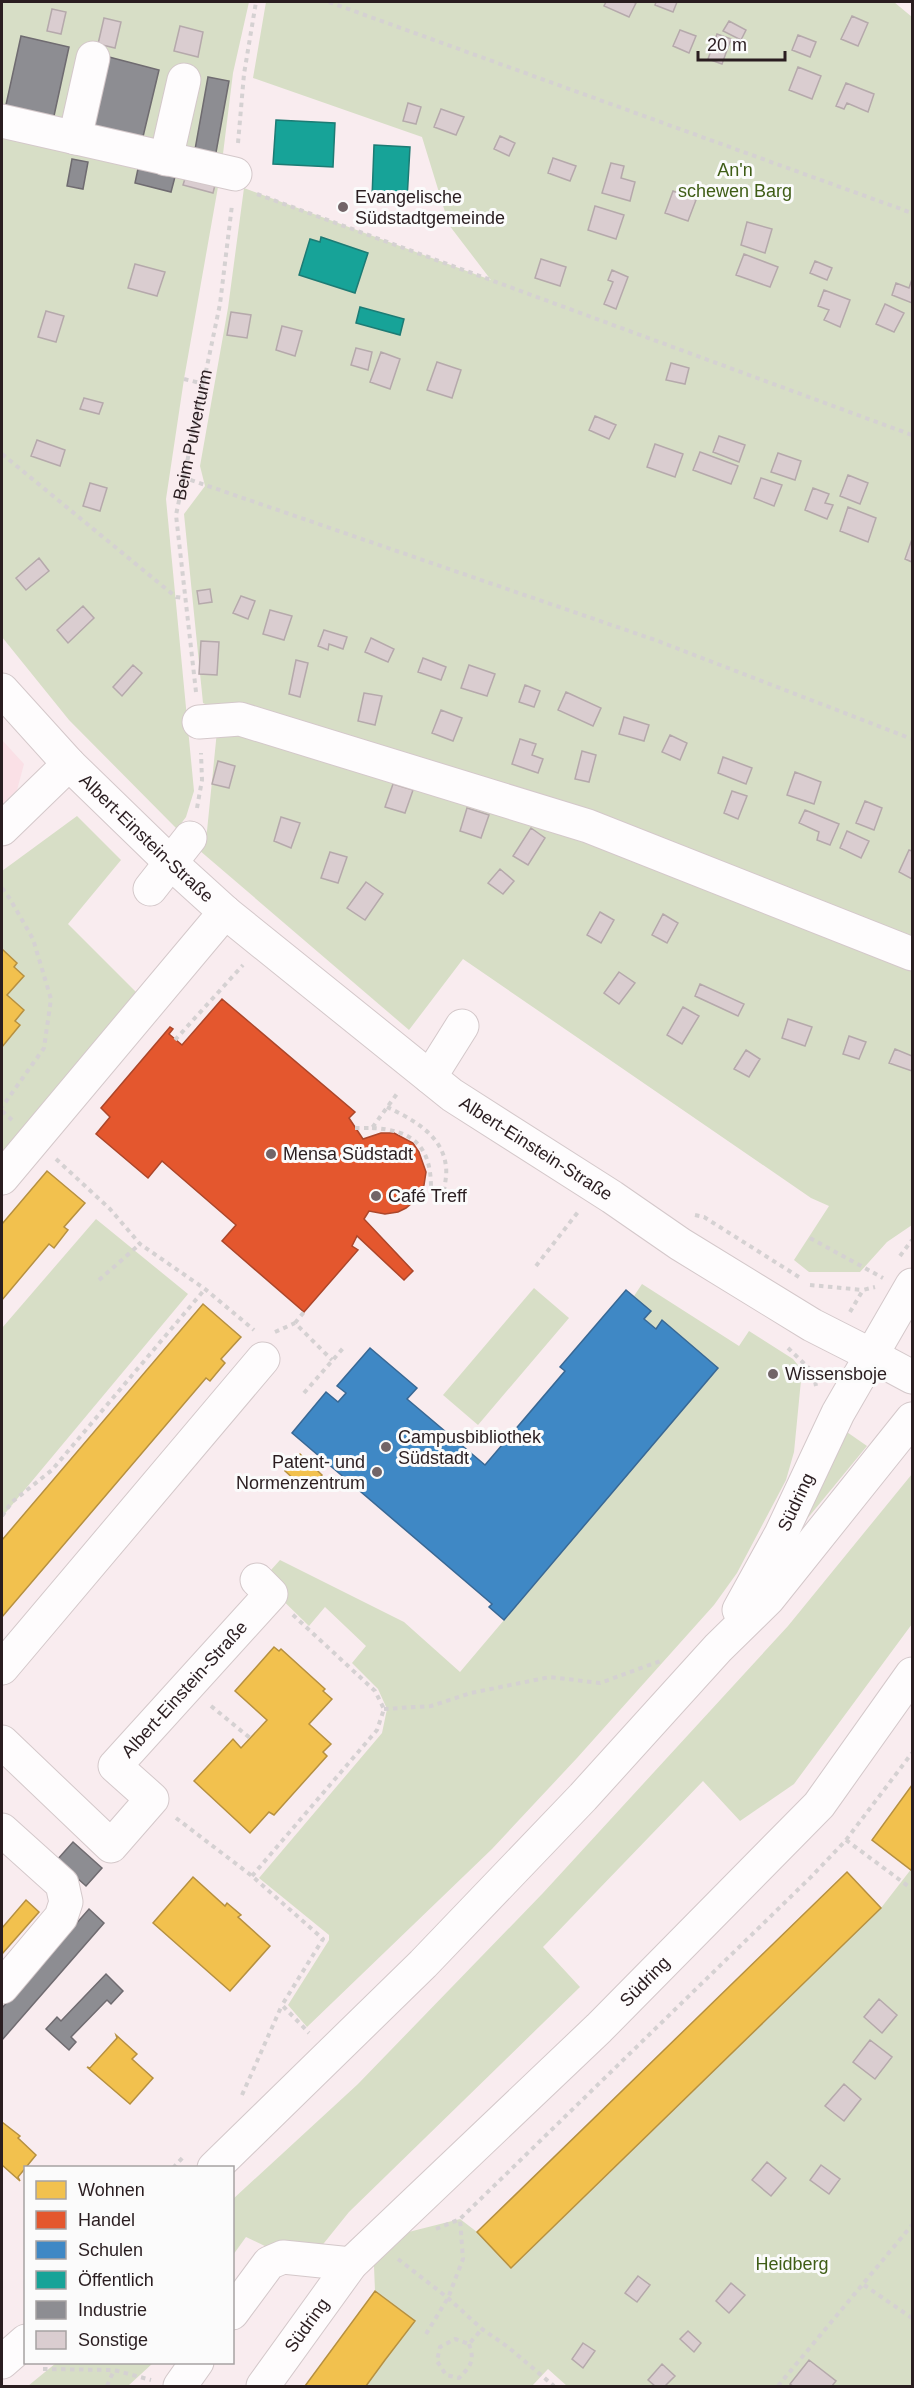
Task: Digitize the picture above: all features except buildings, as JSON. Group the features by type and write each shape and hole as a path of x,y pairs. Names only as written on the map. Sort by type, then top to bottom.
{"street":[{"path":"75,138 93,58"},
{"path":"166,159 184,80"},
{"path":"2,121 166,159 235,179"},
{"name":"Albert-Einstein-Straße","path":"2,690 69,764 181,851 225,912 417,1080 452,1095 612,1197 680,1244 812,1325 871,1355"},
{"path":"199,722 240,719 588,826 912,954"},
{"name":"Albert-Einstein-Straße","path":"2,829 69,764"},
{"path":"150,889 181,851"},
{"name":"Albert-Einstein-Straße","path":"2,1178 225,912"},
{"path":"417,1080 462,1026"},
{"name":"Südring","path":"718,1648 781,1534 838,1413 871,1355 898,1282"},
{"path":"2,1668 263,1349"},
{"path":"871,1355 912,1377"},
{"name":"Südring","path":"202,2159 423,1964 583,1797 718,1648 768,1599 912,1419"},
{"name":"Albert-Einstein-Straße","path":"152,1799 115,1766 188,1686 264,1587"},
{"name":"Südring","path":"263,2386 351,2264 373,2241 599,2028 819,1805 912,1674"},
{"path":"2,1742 111,1846 152,1799"},
{"path":"2,1830 62,1884 66,1902 61,1917 2,1987"},
{"path":"234,2310 269,2263 276,2260 284,2257 351,2264"},
{"path":"2,2362 24,2357"},
{"path":"167,2384 194,2364"}],"path":[{"name":"Beim Pulverturm","path":"181,851 202,780 199,722 176,515 182,477 220,304 235,179 244,75 256,2"},
{"path":"329,2 912,213"},
{"path":"235,179 912,435"},
{"path":"184,379 204,384"},
{"path":"2,454 176,597 184,597"},
{"path":"182,477 658,641 912,739"},
{"path":"2,888 33,939 51,999 44,1048 2,1107"},
{"path":"176,1040 246,962"},
{"path":"372,1128 387,1107 417,1080"},
{"path":"387,1107 410,1118 430,1132 446,1166 444,1191"},
{"path":"356,1128 392,1129 418,1142 425,1153 431,1172 431,1188"},
{"path":"34,1140 110,1209 140,1244 205,1289 263,1349 295,1323 304,1312"},
{"path":"536,1266 581,1208"},
{"path":"704,1217 812,1286 863,1290"},
{"path":"810,1238 898,1282"},
{"path":"99,1280 140,1244"},
{"path":"2,1516 12,1502 52,1470 205,1289"},
{"path":"295,1323 332,1360"},
{"path":"304,1393 345,1346"},
{"path":"813,1372 815,1392"},
{"path":"252,1876 377,1730 384,1709 375,1691 264,1587"},
{"path":"384,1709 431,1706 471,1693 550,1677 600,1683 674,1656"},
{"path":"188,1686 250,1738"},
{"path":"431,2231 460,2219 795,1893 846,1840 912,1753"},
{"path":"152,1799 252,1876 323,1939 282,2005 238,2104 246,2096"},
{"path":"846,1840 912,1889"},
{"path":"282,2005 312,2036"},
{"path":"179,2166 202,2159"},
{"path":"426,2334 448,2298 463,2259 460,2219"},
{"path":"778,2386 912,2225"},
{"path":"373,2241 448,2298 482,2329 508,2347 554,2386"},
{"path":"864,2285 912,2318"},
{"path":"469,2344 482,2329"},
{"path":"455,2338 469,2344 473,2355 470,2367 459,2378 446,2375 437,2361 440,2347 455,2338"},
{"path":"82,2364 167,2384"},
{"path":"107,2386 114,2370"}],"shaded area":[{"path":"2,740 24,764 17,790 2,805"}],"green space":[{"path":"2,2 249,2 233,73 221,170 184,379 166,499 194,791 186,817 177,829 69,720 2,637"},
{"name":"An'n schewen Barg","path":"266,2 894,2 912,17 912,1225 887,1242 860,1272 809,1272 794,1260 829,1206 811,1198 463,959 409,1030 199,850 207,831 219,711 203,703 184,514 205,486 200,466 228,308 244,188 491,280 449,225 422,137 253,78"},
{"path":"77,816 121,860 68,924 143,999 2,1163 2,871"},
{"path":"96,1219 188,1294 2,1517 2,1328"},
{"path":"642,1284 739,1346 749,1331 793,1359 802,1370 794,1452 786,1480 737,1573 714,1605 492,1849 307,2027 288,2005 329,1940 329,1935 259,1878 382,1733 387,1709 378,1689 352,1663 366,1646 325,1607 309,1626 262,1580 280,1560 404,1622 460,1672 718,1368 663,1321 656,1329 644,1319 651,1311 634,1296"},
{"path":"534,1288 569,1318 478,1425 443,1395"},
{"path":"844,1430 867,1446 802,1525"},
{"path":"912,1474 912,1624 794,1784 740,1821 703,1781 543,1947 580,1987 349,2212 320,2248 269,2248 246,2237 234,2254 234,2198 358,2084 543,1893 788,1626"},
{"name":"Heidberg","path":"912,1868 912,2386 567,2386 548,2369 532,2386 366,2386 414,2321 375,2291 373,2241 460,2219 477,2232 511,2268 881,1908"},
{"path":"55,2364 152,2364 128,2386 28,2386"}],"place":[{"name":"Evangelische Südstadtgemeinde","path":"343,207"},
{"name":"Mensa Südstadt","path":"271,1154"},
{"name":"Café Treff","path":"376,1196"},
{"name":"Wissensboje","path":"773,1374"},
{"name":"Campusbibliothek Südstadt","path":"386,1447"},
{"name":"Patent- und Normenzentrum","path":"377,1472"}]}
